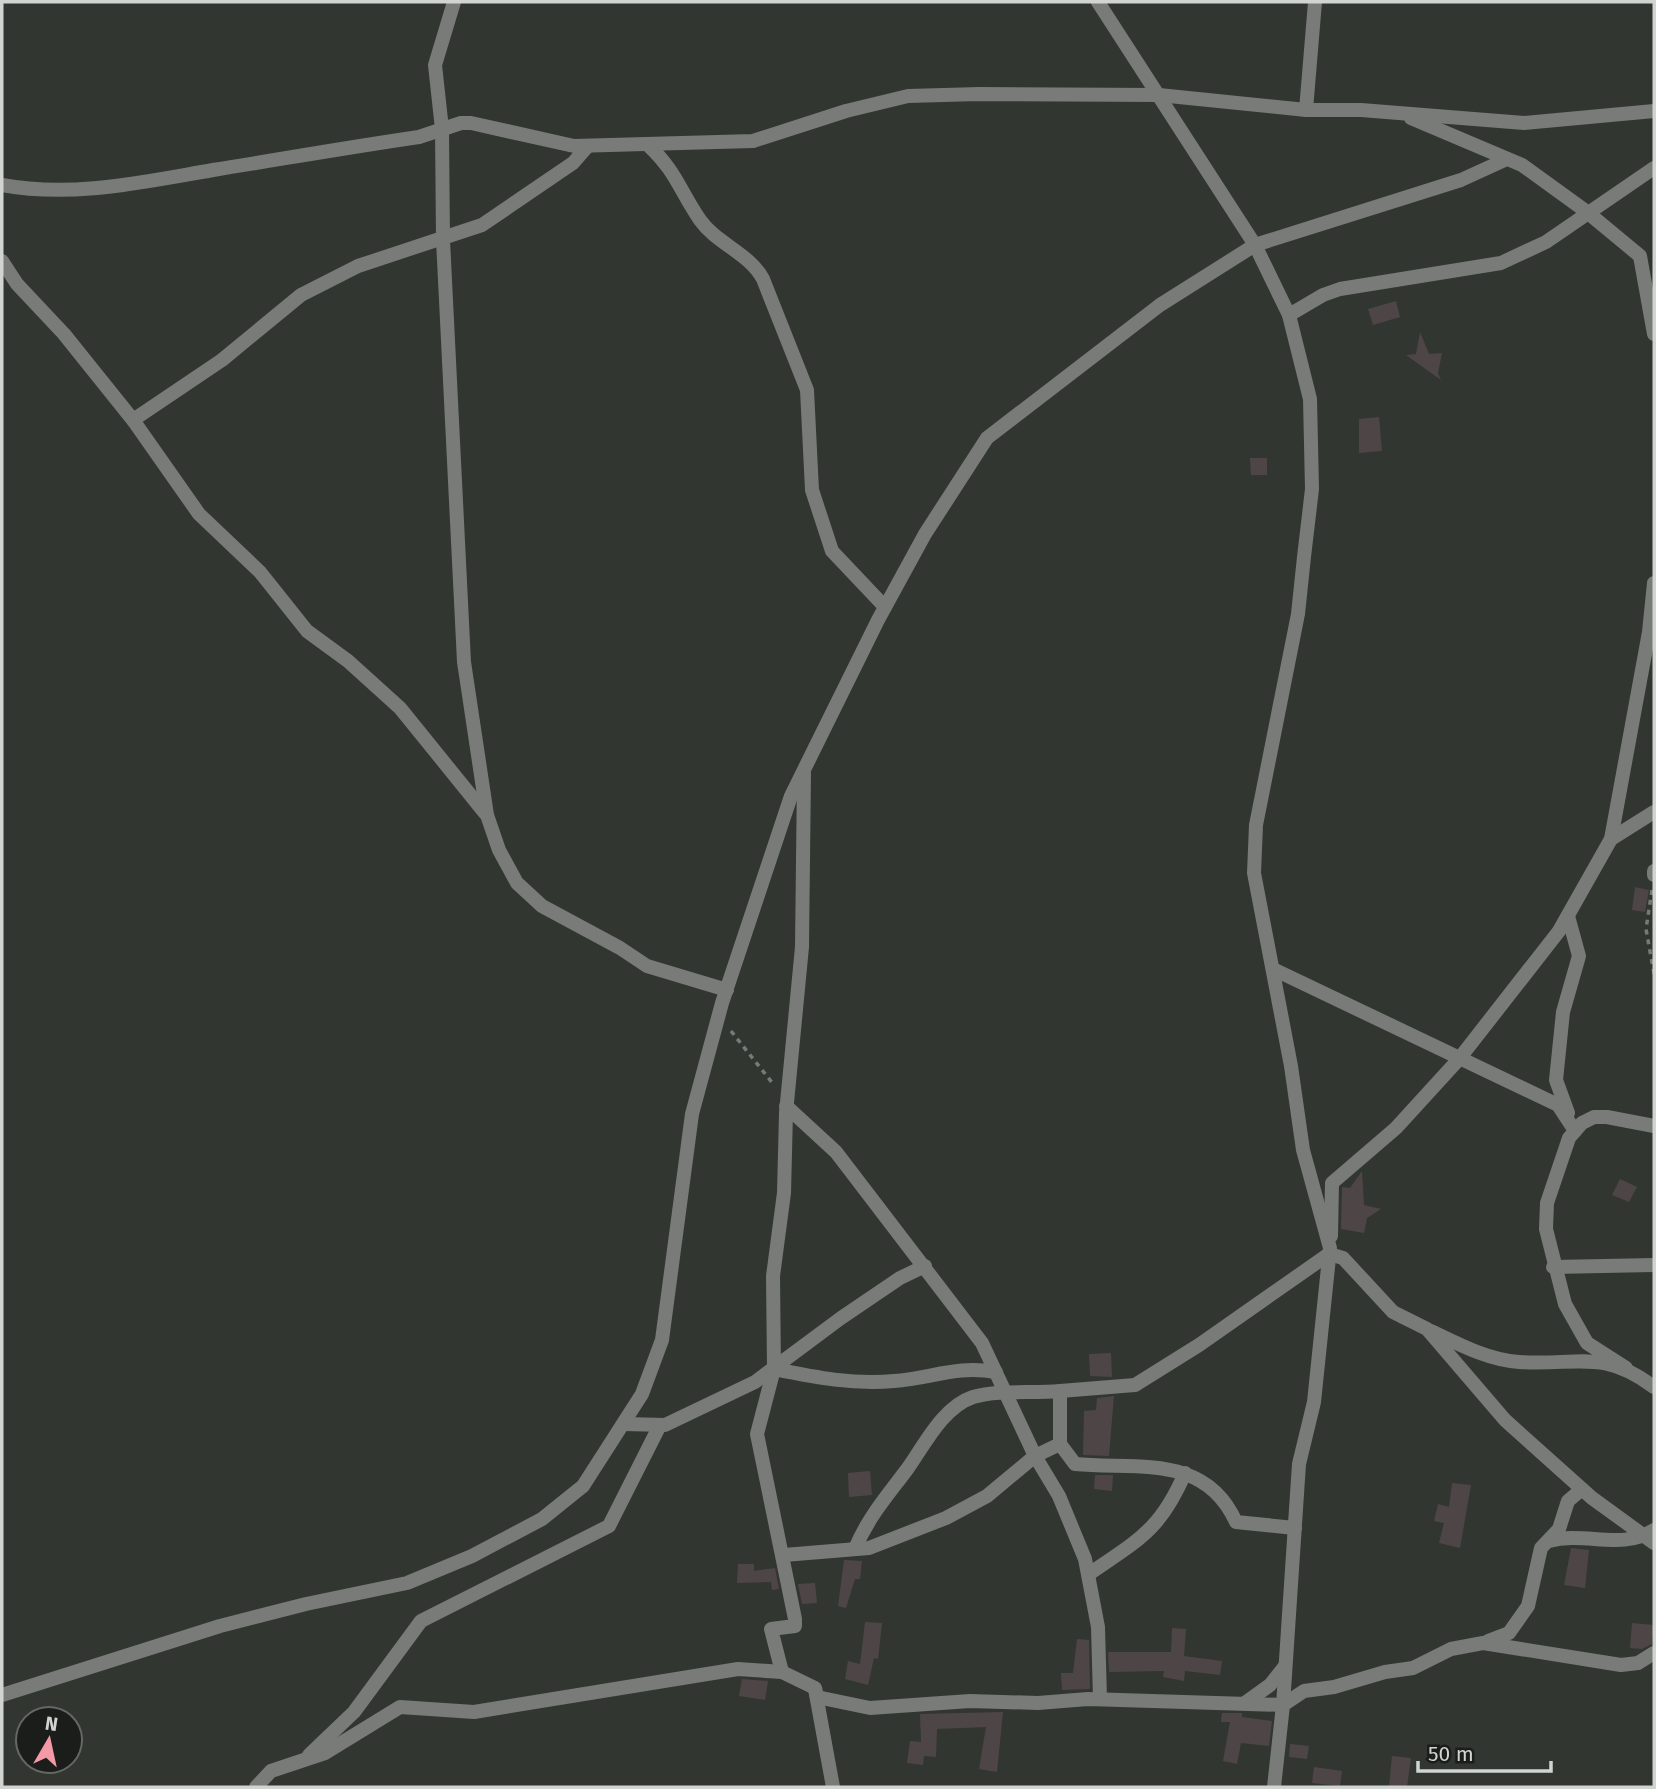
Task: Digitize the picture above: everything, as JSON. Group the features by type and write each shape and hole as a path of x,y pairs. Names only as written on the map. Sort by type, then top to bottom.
{"street":[{"path":"454,2 435,65 442,129 443,240 464,662 487,815 499,850 517,883 542,906 620,948 647,966 727,990"},
{"path":"1098,2 1255,244 1289,316 1310,399 1313,466 1297,614 1256,825 1254,873 1303,1150 1330,1251 1343,1258 1393,1312 1495,1358 1518,1362 1592,1360 1626,1368"},
{"path":"1306,110 1315,2"},
{"path":"2,185 37,191 127,185 419,137 471,123 587,147 766,139 828,116 908,96 1061,93 1159,95 1306,110 1543,123 1654,111"},
{"path":"1398,113 1522,165 1654,264"},
{"path":"648,145 673,170 701,222 756,266 763,279 807,390 812,490 832,551 886,607"},
{"path":"133,420 222,360 301,295 358,266 482,225 573,163 587,147"},
{"path":"2,1695 220,1626 306,1604 407,1583 472,1556 542,1519 583,1486 642,1394 662,1340 692,1114 719,1015 791,796 925,534 987,438 1160,305 1255,244 1461,180 1507,159"},
{"path":"1289,316 1323,295 1339,289 1502,263 1546,242 1654,168"},
{"path":"1640,256 1654,334"},
{"path":"2,261 17,284 64,334 133,420 199,514 260,572 307,631 348,661 400,708 487,815"},
{"path":"1274,1787 1283,1705 1299,1464 1314,1402 1330,1251 1332,1183 1396,1128 1459,1059 1559,931 1611,839 1652,627 1654,583"},
{"path":"782,1672 771,1629 795,1626 785,1555 770,1506 758,1434 774,1369 773,1276 783,1194 787,1100 802,947 804,768"},
{"path":"1611,839 1654,812"},
{"path":"1568,916 1578,956 1563,1012 1556,1080 1574,1131"},
{"path":"1273,970 1558,1105 1574,1131"},
{"path":"787,1100 836,1152 982,1343 1035,1456 1059,1496 1089,1574 1099,1637 1100,1699"},
{"path":"1654,1126 1634,1120 1594,1117 1582,1123 1569,1138 1547,1203 1546,1228 1553,1267 1565,1304 1587,1343 1654,1387"},
{"path":"855,1549 866,1522 909,1466 922,1443 949,1413 973,1397 1135,1385 1199,1345 1330,1251"},
{"path":"1553,1267 1654,1265"},
{"path":"624,1424 660,1425 755,1382 809,1340 900,1278 925,1266"},
{"path":"1427,1329 1505,1420 1582,1489 1651,1536"},
{"path":"774,1369 855,1383 896,1381 970,1367 996,1372"},
{"path":"1060,1391 1060,1444 1075,1464 1166,1468 1185,1473 1211,1487 1230,1508 1236,1522 1295,1528"},
{"path":"306,1758 354,1712 421,1621 609,1526 660,1425"},
{"path":"785,1555 869,1548 946,1518 987,1496 1035,1456 1060,1444"},
{"path":"1089,1574 1151,1532 1174,1499 1185,1473"},
{"path":"815,1688 817,1697 870,1709 970,1701 1038,1703 1100,1699 1283,1705 1304,1691 1334,1687 1385,1672 1413,1668 1451,1649 1483,1643 1508,1633 1528,1606 1541,1548 1559,1529 1568,1501 1582,1489"},
{"path":"1549,1541 1567,1536 1622,1541 1651,1536"},
{"path":"1483,1643 1621,1665 1638,1663 1654,1653"},
{"path":"1245,1703 1270,1685 1286,1664"},
{"path":"256,1787 271,1772 326,1753 400,1707 474,1712 738,1669 782,1672 815,1688"},
{"path":"815,1688 833,1787"}],"path":[{"path":"1654,873 1646,929 1654,974"},
{"path":"719,1015 768,1080 787,1100"}],"building":[{"path":"1396,301 1400,317 1373,325 1368,309"},
{"path":"1420,332 1429,354 1442,353 1438,373 1441,380 1406,355 1416,354"},
{"path":"1379,417 1382,451 1359,453 1359,419"},
{"path":"1250,458 1267,458 1267,475 1251,475"},
{"path":"1635,887 1649,890 1645,912 1632,910"},
{"path":"1362,1171 1364,1205 1381,1209 1367,1218 1364,1233 1341,1229 1342,1187 1350,1188"},
{"path":"1620,1179 1637,1187 1629,1202 1612,1195"},
{"path":"1111,1353 1112,1377 1090,1376 1089,1354"},
{"path":"1114,1396 1109,1456 1083,1455 1084,1411 1096,1410 1097,1398"},
{"path":"870,1471 872,1495 849,1497 848,1473"},
{"path":"1095,1475 1113,1475 1112,1491 1094,1489"},
{"path":"1452,1483 1471,1485 1460,1548 1439,1543 1444,1523 1434,1521 1438,1504 1449,1507"},
{"path":"1571,1548 1589,1550 1585,1588 1564,1585"},
{"path":"844,1560 862,1561 860,1579 855,1579 846,1608 838,1606"},
{"path":"738,1564 754,1564 754,1571 775,1568 779,1589 772,1590 771,1582 737,1583"},
{"path":"815,1583 817,1603 802,1604 798,1584"},
{"path":"865,1622 882,1623 878,1659 874,1658 868,1685 845,1679 848,1661 860,1664"},
{"path":"1632,1623 1654,1625 1652,1644 1642,1649 1630,1648"},
{"path":"1172,1628 1186,1629 1184,1656 1222,1661 1220,1675 1185,1671 1184,1681 1163,1677 1164,1671 1109,1672 1108,1652 1171,1652"},
{"path":"1077,1639 1089,1640 1090,1689 1062,1690 1061,1673 1073,1673"},
{"path":"742,1679 768,1681 765,1700 739,1696"},
{"path":"1003,1712 997,1772 979,1769 986,1727 937,1729 936,1757 924,1756 923,1765 907,1763 910,1741 921,1742 920,1714"},
{"path":"1222,1713 1242,1713 1242,1717 1272,1721 1269,1746 1241,1743 1237,1764 1223,1761 1230,1722 1221,1722"},
{"path":"1290,1744 1309,1746 1307,1759 1289,1757"},
{"path":"1392,1756 1411,1758 1407,1787 1389,1787"},
{"path":"1314,1767 1342,1771 1340,1786 1312,1783"}]}
